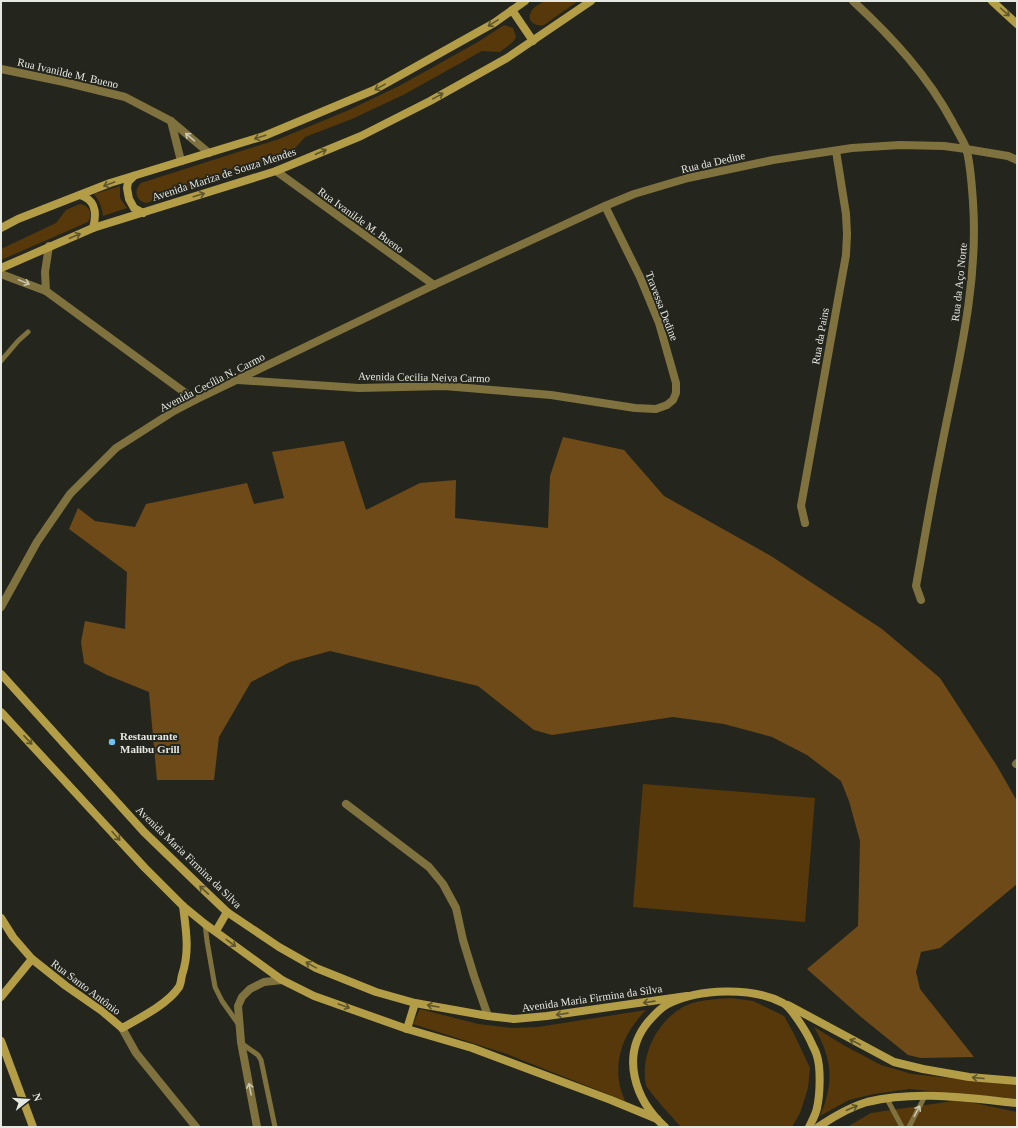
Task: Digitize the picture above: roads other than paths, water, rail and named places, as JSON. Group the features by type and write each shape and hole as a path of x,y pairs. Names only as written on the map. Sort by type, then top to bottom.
{"main road":[{"path":"1,228 18,219 110,183 264,136 374,90 494,23 525,1"},
{"name":"Avenida Mariza de Souza Mendes","path":"1,268 93,228 276,171 361,136 416,108 506,58 591,1"},
{"path":"992,1 1017,24"},
{"path":"512,10 533,41"},
{"path":"134,176 128,182 127,188 129,199 134,208 144,213"},
{"path":"80,195 90,200 95,210 93,228"},
{"name":"Avenida Maria Firmina da Silva","path":"1,674 144,832 227,912 279,947 316,968 376,992 415,1003 514,1019 547,1016 687,996"},
{"path":"1,712 145,868 183,906 205,924 282,980 314,996 407,1029 472,1048 611,1100 657,1119"},
{"name":"Rua Santo Antônio","path":"1,918 13,937 32,959 66,986 102,1011 122,1028 165,1001 179,986 186,964 187,948 187,933 183,906"},
{"path":"216,931 227,912"},
{"path":"1,997 32,959"},
{"path":"665,1127 657,1119 642,1098 634,1075 634,1054 640,1031 654,1014 667,1004 687,996 727,991 752,992 784,1004 894,1062 969,1077 1017,1081"},
{"path":"407,1029 415,1003"},
{"path":"784,1004 807,1032 818,1057 820,1090 817,1109 809,1127"},
{"path":"1,1041 33,1127"},
{"path":"818,1127 835,1116 866,1103 911,1096 1017,1103"}],"street":[{"name":"Rua da Aço Norte","path":"853,1 898,45 922,74 943,105 966,148 972,188 975,230 971,286 963,341 916,586 921,600"},
{"name":"Rua Ivanilde M. Bueno","path":"1,69 125,97 172,121 209,153"},
{"path":"172,121 181,161"},
{"name":"Rua da Dedine","path":"434,285 604,206 634,194 688,178 773,160 852,148 900,145 966,148 1008,156 1017,160"},
{"name":"Rua da Pains","path":"804,523 801,506 846,255 846,214 836,151"},
{"name":"Rua Ivanilde M. Bueno","path":"276,171 434,285"},
{"name":"Travessa Dedine","path":"604,206 640,277 654,310 676,383 676,393 673,400 667,405 656,409"},
{"path":"46,291 45,272 49,246"},
{"path":"1,274 46,291 195,400"},
{"name":"Avenida Cecília N. Carmo","path":"1,607 37,542 70,494 116,448 174,411 195,400 434,285"},
{"name":"Avenida Cecilia Neiva Carmo","path":"238,380 359,388 444,386 503,390 551,395 635,408 656,409"},
{"path":"346,804 430,867 443,884 456,908 470,962 488,1016"},
{"path":"256,1127 241,1042 238,1006 242,997 250,989 264,982 282,980"},
{"path":"122,1028 136,1053 196,1127"}],"lane":[{"path":"1,361 28,332"},
{"path":"205,924 215,988 239,1026"},
{"path":"241,1042 258,1055 261,1060 274,1127"},
{"path":"909,1127 926,1096"},
{"path":"887,1099 902,1127"}],"place":[{"name":"Restaurante Malibu Grill","path":"112,742"}]}
